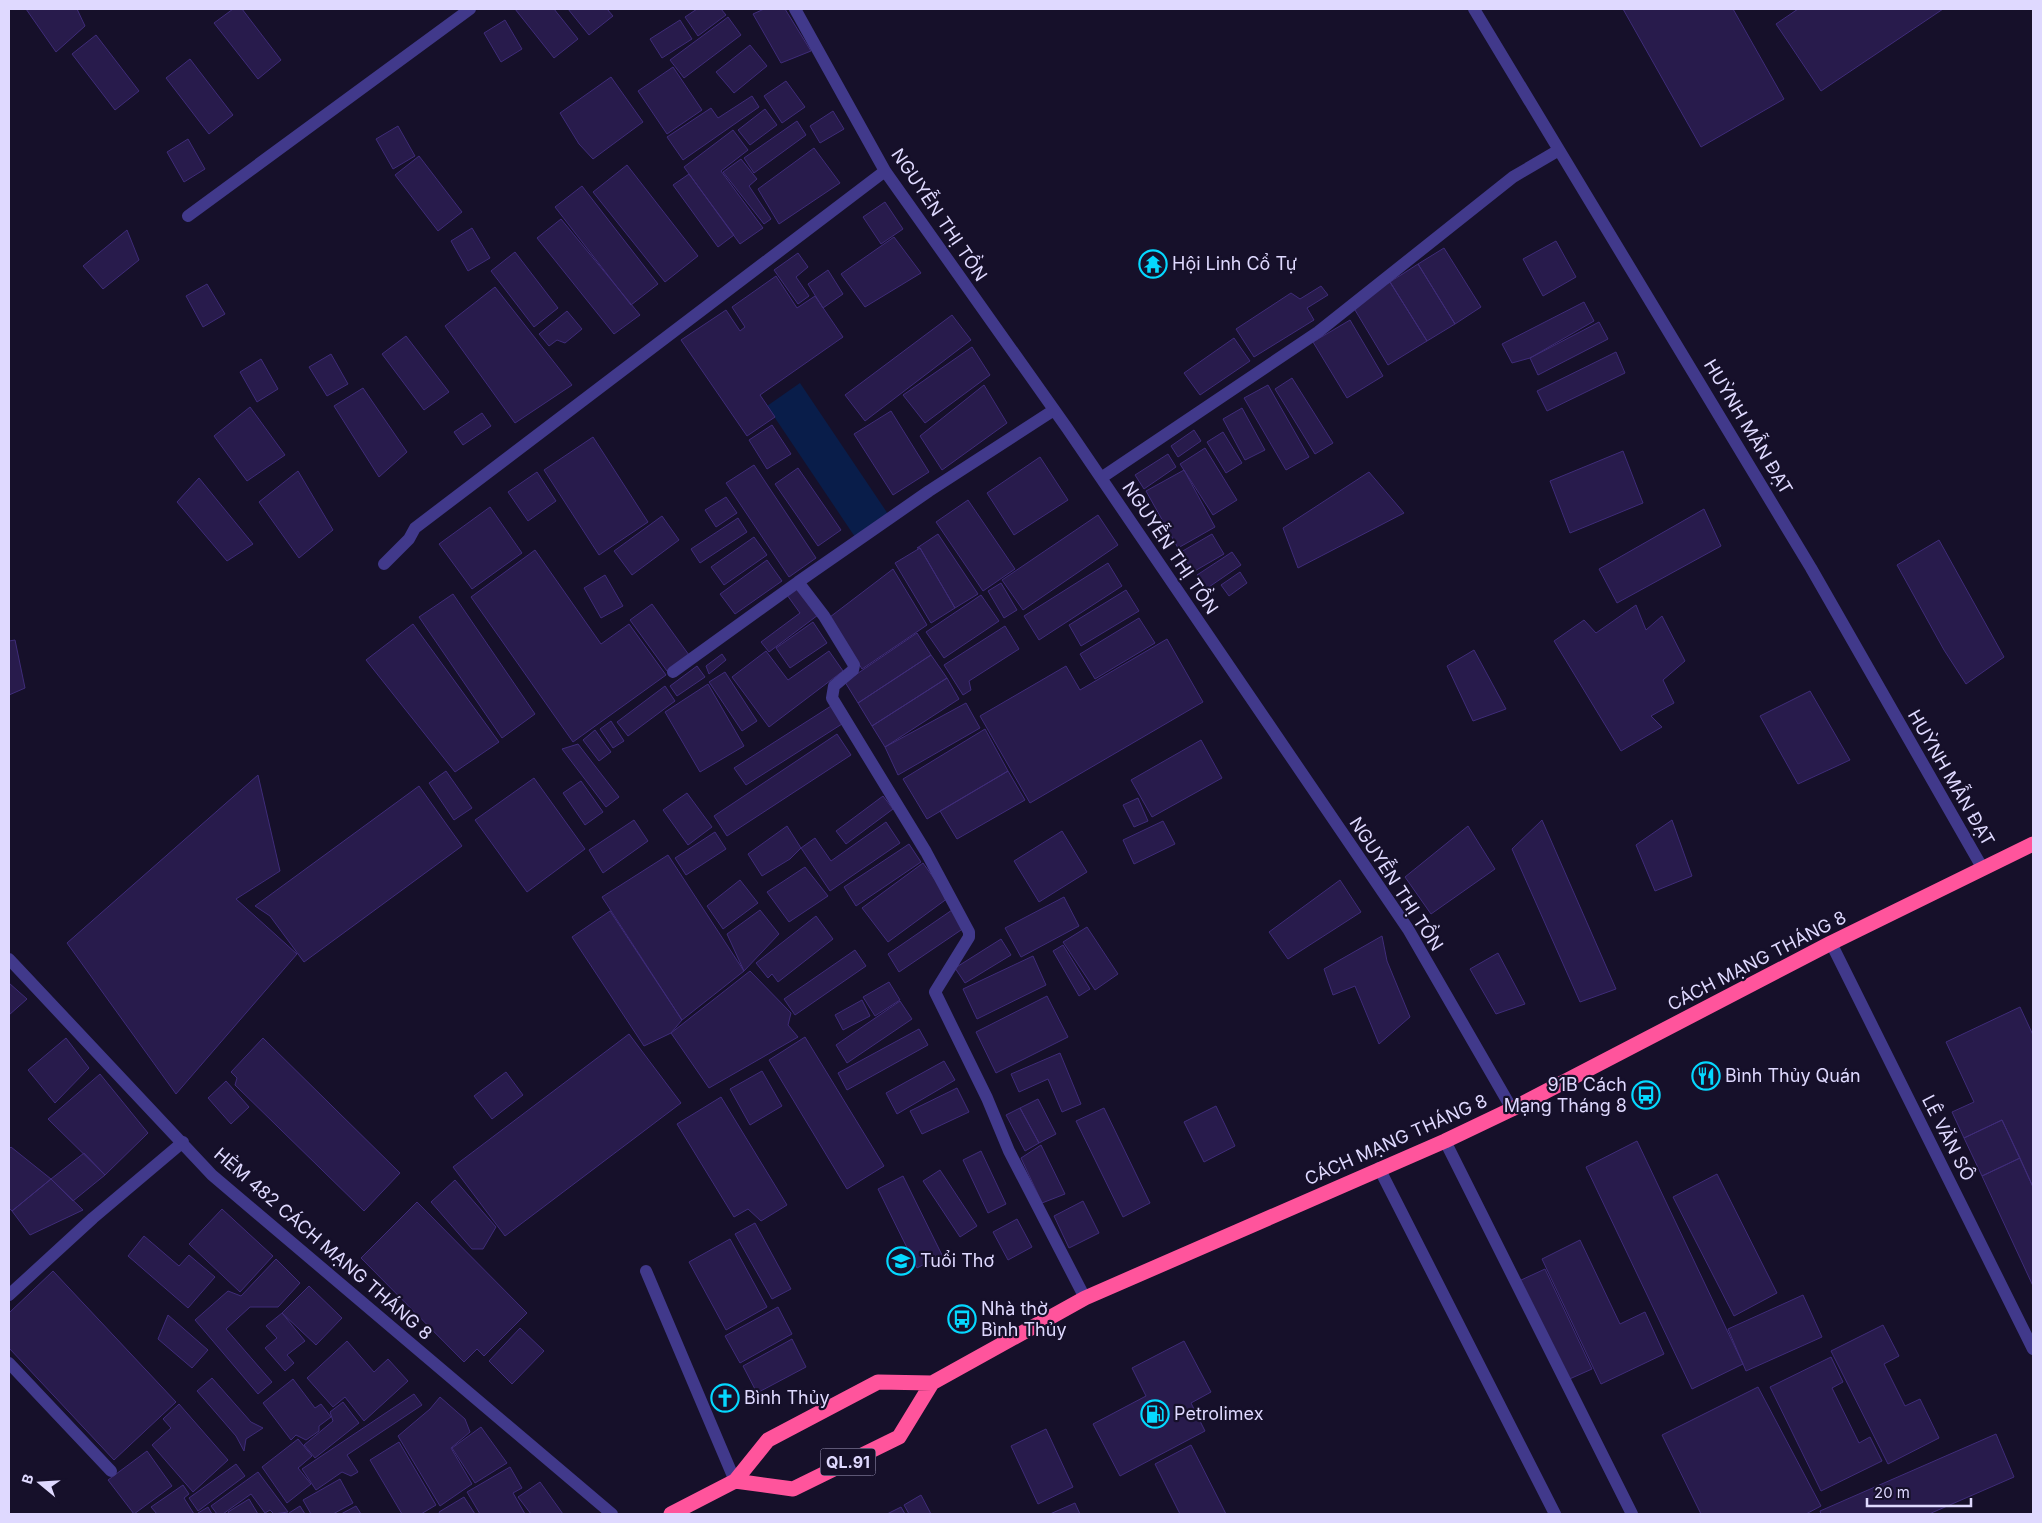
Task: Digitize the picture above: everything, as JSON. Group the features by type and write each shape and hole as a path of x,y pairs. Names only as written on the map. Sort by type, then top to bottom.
{"highway":[{"name":"CÁCH MẠNG THÁNG 8","path":"736,1481 794,1489 899,1437 932,1383 1085,1298 1379,1168 1445,1141 1512,1109 1831,943 2033,844"},
{"path":"671,1514 736,1481 768,1440 878,1382 932,1383"}],"street":[{"path":"188,216 470,9"},
{"name":"NGUYỄN THỊ TỒN","path":"795,9 886,171 1101,478 1408,929 1512,1109"},
{"name":"HUỲNH MẪN ĐẠT","path":"1474,9 1811,568 1983,869"},
{"path":"1101,478 1318,332 1513,176 1559,150"},
{"path":"384,564 409,539 415,528 886,171"},
{"path":"673,672 929,491 1054,410"},
{"path":"798,582 824,616 854,665 853,670 834,686 832,698 926,852 969,932 969,937 935,992 987,1098 1010,1151 1085,1298"},
{"name":"LÊ VĂN SÔ","path":"1831,943 2033,1349"},
{"name":"HẺM 482 CÁCH MẠNG THÁNG 8","path":"9,959 212,1175 612,1514"},
{"path":"1445,1141 1632,1514"},
{"path":"9,1295 93,1218 183,1142"},
{"path":"1379,1168 1555,1514"},
{"path":"646,1271 736,1481"},
{"path":"9,1363 111,1471"}],"water":[{"path":"800,383 888,514 855,537 767,406"}],"building":[{"path":"26,9 77,9 85,26 56,52"},
{"path":"233,9 242,9 281,60 258,79 214,23"},
{"path":"515,9 554,9 578,39 554,58"},
{"path":"568,9 607,9 613,16 589,35"},
{"path":"697,9 721,9 726,15 698,36 685,17"},
{"path":"764,9 785,9 811,51 781,63 753,14"},
{"path":"1623,9 1733,9 1784,99 1701,147"},
{"path":"1798,9 1943,9 1821,91 1776,24"},
{"path":"728,17 741,35 684,78 670,60"},
{"path":"505,20 522,49 501,62 484,33"},
{"path":"680,20 692,39 662,58 650,39"},
{"path":"96,35 139,91 115,110 72,54"},
{"path":"750,45 767,66 734,93 716,72"},
{"path":"190,59 233,115 209,134 166,78"},
{"path":"673,67 702,110 667,134 638,91"},
{"path":"611,77 643,122 593,159 579,144 560,113"},
{"path":"786,81 805,107 782,123 764,96"},
{"path":"752,96 759,107 683,160 667,137 711,108 718,118"},
{"path":"765,109 777,125 750,145 738,130"},
{"path":"833,111 844,129 820,143 810,126"},
{"path":"797,121 806,135 754,173 744,158"},
{"path":"398,126 415,156 393,169 376,139"},
{"path":"733,130 748,150 721,171 763,228 740,244 684,167"},
{"path":"188,139 205,169 184,182 167,152"},
{"path":"814,148 840,183 779,224 758,189"},
{"path":"419,156 462,212 438,231 395,175"},
{"path":"741,159 757,179 749,186 771,219 764,224 723,172"},
{"path":"627,165 698,256 665,282 593,192"},
{"path":"689,174 734,235 718,247 673,185"},
{"path":"582,186 658,284 631,305 555,207"},
{"path":"885,202 903,229 881,244 863,217"},
{"path":"561,219 640,315 614,334 537,238"},
{"path":"472,228 490,258 468,271 451,241"},
{"path":"127,230 139,260 103,289 83,266"},
{"path":"894,237 921,273 865,307 841,274"},
{"path":"1556,241 1576,277 1543,296 1523,259"},
{"path":"1444,248 1481,307 1455,324 1418,264"},
{"path":"515,252 558,308 534,327 491,271"},
{"path":"798,253 808,267 796,277 809,296 798,304 774,270"},
{"path":"1418,264 1455,324 1427,341 1390,282"},
{"path":"828,270 843,294 823,308 808,284"},
{"path":"776,276 797,308 815,296 843,337 760,395 775,417 747,436 681,340 726,310 740,331 745,327 732,307"},
{"path":"1390,282 1427,341 1388,365 1352,305"},
{"path":"207,284 225,314 203,327 186,296"},
{"path":"1321,286 1328,295 1307,308 1314,320 1254,357 1236,329 1291,293 1300,299"},
{"path":"495,287 572,385 515,423 445,326"},
{"path":"1584,302 1594,321 1530,358 1512,363 1502,344"},
{"path":"567,311 582,329 565,343 557,340 549,346 539,334"},
{"path":"952,315 971,340 865,421 845,395"},
{"path":"1350,320 1383,376 1347,398 1313,342"},
{"path":"1599,322 1608,339 1538,375 1530,358"},
{"path":"406,336 449,392 424,410 382,354"},
{"path":"1234,338 1250,361 1200,395 1184,373"},
{"path":"972,347 990,375 925,423 903,395"},
{"path":"1616,352 1625,373 1547,411 1537,391"},
{"path":"331,354 348,384 327,396 309,367"},
{"path":"261,359 278,389 257,402 240,372"},
{"path":"1292,378 1333,443 1315,454 1275,389"},
{"path":"984,385 1007,423 942,470 920,436"},
{"path":"1268,385 1309,457 1286,470 1244,398"},
{"path":"363,388 407,452 379,477 334,406"},
{"path":"250,407 285,455 247,481 214,436"},
{"path":"1242,408 1265,450 1245,460 1223,419"},
{"path":"891,411 929,472 893,495 854,434"},
{"path":"482,413 491,426 463,445 454,432"},
{"path":"772,425 791,454 767,469 749,440"},
{"path":"1194,430 1201,441 1178,457 1171,446"},
{"path":"1223,432 1242,463 1226,473 1207,442"},
{"path":"593,437 648,522 599,555 544,470"},
{"path":"1205,448 1237,500 1213,515 1180,464"},
{"path":"1623,451 1643,503 1570,533 1550,481"},
{"path":"1168,454 1176,467 1144,489 1135,475"},
{"path":"1040,457 1068,500 1014,535 987,493"},
{"path":"754,465 816,558 789,577 726,483"},
{"path":"798,468 841,530 818,546 775,484"},
{"path":"1184,470 1215,527 1178,548 1146,491"},
{"path":"298,471 333,530 299,558 259,502"},
{"path":"537,472 556,501 528,521 508,492"},
{"path":"1369,472 1404,513 1298,568 1283,528"},
{"path":"199,478 253,544 227,561 177,502"},
{"path":"726,497 737,513 716,527 705,510"},
{"path":"968,500 1015,569 983,591 936,522"},
{"path":"490,507 522,553 472,589 439,544"},
{"path":"1704,509 1721,546 1617,603 1599,569"},
{"path":"1098,515 1118,545 1023,610 1002,580"},
{"path":"662,516 679,540 632,575 614,551"},
{"path":"738,518 747,532 700,563 691,549"},
{"path":"938,534 978,594 955,608 920,548 917,548"},
{"path":"1212,534 1224,554 1193,572 1181,552"},
{"path":"754,537 767,555 724,585 711,567"},
{"path":"1939,540 2004,657 1966,684 1944,650 1897,565"},
{"path":"920,548 955,608 931,623 895,563"},
{"path":"535,550 601,644 629,624 666,675 573,742 471,597"},
{"path":"1232,552 1241,565 1206,589 1197,575"},
{"path":"767,560 782,581 735,614 720,594"},
{"path":"1108,563 1122,586 1039,640 1024,616"},
{"path":"893,569 927,625 862,669 830,617"},
{"path":"1240,572 1247,583 1229,596 1221,585"},
{"path":"605,575 623,606 601,618 584,588"},
{"path":"1001,583 1017,610 1004,618 988,591"},
{"path":"797,587 818,615 769,652 761,642 800,613 787,595"},
{"path":"1126,590 1139,611 1081,646 1069,625"},
{"path":"453,594 535,714 502,738 419,617"},
{"path":"981,595 999,621 944,658 926,632"},
{"path":"652,604 689,655 667,671 630,620"},
{"path":"1636,605 1646,630 1662,616 1685,661 1663,680 1674,703 1651,716 1662,727 1621,751 1554,641 1584,620 1596,633"},
{"path":"1139,618 1155,643 1095,679 1080,654"},
{"path":"813,622 827,643 790,668 776,648"},
{"path":"413,624 499,742 455,772 366,660"},
{"path":"1005,626 1019,649 969,681 971,690 963,695 944,665"},
{"path":"917,633 931,655 858,703 845,682"},
{"path":"1167,639 1203,702 1030,803 980,716 1066,666 1080,690"},
{"path":"15,640 25,688 9,695 9,641"},
{"path":"1474,650 1506,709 1473,721 1447,666"},
{"path":"766,651 788,680 829,651 843,671 769,727 732,677"},
{"path":"722,654 726,660 709,674 706,666"},
{"path":"931,655 947,678 872,726 858,703"},
{"path":"697,666 705,677 677,696 670,686"},
{"path":"725,672 757,721 742,731 709,682"},
{"path":"947,678 959,699 885,747 872,726"},
{"path":"708,684 744,746 700,772 665,712"},
{"path":"665,686 675,701 628,736 617,722"},
{"path":"1810,691 1850,760 1798,784 1760,716"},
{"path":"966,703 980,728 898,775 885,747"},
{"path":"831,706 842,724 746,785 734,768"},
{"path":"611,721 624,741 613,748 600,729"},
{"path":"985,729 1008,771 927,819 903,779"},
{"path":"595,730 611,752 599,761 583,740"},
{"path":"837,734 851,755 727,836 714,816"},
{"path":"1201,740 1222,778 1152,817 1131,780"},
{"path":"578,744 619,797 606,807 562,749"},
{"path":"446,771 472,808 454,820 429,783"},
{"path":"1008,771 1025,800 957,839 940,811"},
{"path":"258,775 280,871 236,899 297,954 176,1094 67,943"},
{"path":"534,778 585,849 527,892 475,820"},
{"path":"581,781 603,812 585,825 563,793"},
{"path":"419,786 462,846 304,962 270,916 255,906"},
{"path":"687,793 712,827 688,845 663,810"},
{"path":"883,796 893,809 846,844 836,831"},
{"path":"1138,798 1148,821 1134,827 1123,805"},
{"path":"634,820 648,841 603,873 589,850"},
{"path":"1542,820 1616,989 1580,1002 1512,849"},
{"path":"1672,820 1692,876 1655,891 1636,845"},
{"path":"1163,821 1175,844 1134,864 1123,840"},
{"path":"886,822 900,843 830,891 801,848 815,838 831,861"},
{"path":"787,826 801,848 790,859 762,876 748,854"},
{"path":"1468,826 1495,869 1431,914 1405,877"},
{"path":"1062,831 1087,872 1039,902 1014,861"},
{"path":"715,832 726,849 686,875 675,858"},
{"path":"909,844 921,862 856,906 844,887"},
{"path":"668,855 744,971 682,1020 602,897"},
{"path":"923,863 948,898 888,942 862,908"},
{"path":"805,867 828,896 789,922 767,892"},
{"path":"740,880 758,903 723,929 707,906"},
{"path":"1340,880 1361,912 1288,959 1269,932"},
{"path":"1064,897 1079,926 1021,957 1005,928"},
{"path":"760,910 779,934 744,971 727,934"},
{"path":"952,910 964,928 899,972 888,954"},
{"path":"610,911 682,1020 671,1033 644,1046 572,937"},
{"path":"816,916 833,939 778,982 772,974 768,978 756,963"},
{"path":"1087,927 1118,974 1095,990 1063,942"},
{"path":"1382,936 1387,961 1410,1017 1379,1044 1355,986 1333,995 1324,969"},
{"path":"1001,939 1011,955 965,983 955,968"},
{"path":"1063,945 1090,989 1079,996 1053,951"},
{"path":"855,950 866,966 795,1015 784,999"},
{"path":"1498,953 1525,1004 1496,1014 1470,969"},
{"path":"1033,956 1046,985 977,1019 963,989"},
{"path":"750,971 791,1013 788,1025 798,1037 709,1088 671,1033"},
{"path":"889,982 900,1000 875,1016 863,997"},
{"path":"9,983 27,999 9,1015"},
{"path":"1047,996 1068,1037 996,1073 976,1032"},
{"path":"862,1000 870,1016 843,1030 835,1015"},
{"path":"900,1001 912,1019 847,1063 836,1045"},
{"path":"2020,1007 2033,1035 2033,1187 2002,1120 1964,1138 1952,1112 1974,1102 1946,1042"},
{"path":"919,1029 928,1045 847,1090 838,1073"},
{"path":"629,1034 681,1103 505,1236 453,1167"},
{"path":"805,1037 884,1166 847,1189 769,1060"},
{"path":"66,1038 89,1068 55,1103 28,1070"},
{"path":"263,1038 400,1173 364,1211 235,1085 237,1078 231,1072"},
{"path":"1060,1053 1081,1104 1062,1112 1048,1079 1019,1092 1011,1074"},
{"path":"944,1061 955,1080 897,1114 886,1093"},
{"path":"762,1071 782,1106 750,1125 730,1089"},
{"path":"506,1072 523,1095 492,1119 474,1096"},
{"path":"100,1074 148,1133 105,1175 48,1119"},
{"path":"226,1081 249,1107 231,1124 208,1098"},
{"path":"957,1088 969,1112 922,1134 910,1111"},
{"path":"721,1097 787,1205 761,1221 748,1209 734,1217 677,1124"},
{"path":"1038,1099 1056,1134 1039,1143 1020,1108"},
{"path":"1216,1106 1235,1146 1204,1162 1184,1122"},
{"path":"1020,1108 1039,1143 1025,1151 1006,1115"},
{"path":"1104,1108 1150,1203 1123,1217 1076,1121"},
{"path":"2002,1120 2020,1158 1982,1176 1964,1138"},
{"path":"1637,1141 1743,1364 1692,1389 1586,1167"},
{"path":"1041,1145 1065,1194 1042,1203 1021,1158"},
{"path":"11,1147 51,1179 12,1211 9,1208 9,1149"},
{"path":"981,1151 1006,1204 988,1213 963,1160"},
{"path":"84,1153 105,1175 73,1201 51,1179"},
{"path":"2020,1158 2033,1187 2033,1286 1982,1176"},
{"path":"940,1170 977,1226 960,1237 923,1181"},
{"path":"1717,1174 1777,1293 1734,1316 1673,1197"},
{"path":"903,1176 942,1255 917,1268 878,1189"},
{"path":"51,1179 83,1210 30,1235 12,1211"},
{"path":"455,1180 496,1227 483,1249 472,1249 431,1202"},
{"path":"1083,1201 1099,1233 1069,1248 1054,1216"},
{"path":"417,1202 527,1313 484,1356 477,1349 464,1362 361,1258"},
{"path":"222,1209 273,1256 240,1292 189,1244"},
{"path":"1017,1219 1032,1247 1008,1260 993,1232"},
{"path":"755,1223 791,1289 772,1299 735,1234"},
{"path":"144,1236 179,1266 189,1255 215,1277 188,1308 128,1256"},
{"path":"730,1239 767,1307 726,1330 689,1262"},
{"path":"1580,1240 1620,1324 1645,1312 1664,1354 1601,1384 1542,1259"},
{"path":"276,1259 300,1283 278,1307 250,1307 226,1329 272,1382 258,1394 195,1320 228,1291 241,1296"},
{"path":"1545,1269 1592,1369 1565,1381 1519,1281"},
{"path":"53,1271 176,1402 114,1460 9,1348 9,1313"},
{"path":"309,1286 342,1318 316,1345 282,1313"},
{"path":"1803,1295 1822,1337 1746,1371 1728,1329"},
{"path":"778,1307 792,1334 740,1363 725,1336"},
{"path":"282,1313 305,1341 287,1355 294,1363 285,1371 265,1348 277,1338 266,1326"},
{"path":"168,1315 208,1350 192,1368 158,1339"},
{"path":"1883,1325 1899,1356 1884,1364 1905,1406 1920,1399 1939,1438 1888,1464 1831,1351"},
{"path":"520,1328 544,1351 512,1384 489,1361"},
{"path":"792,1339 806,1367 757,1393 743,1366"},
{"path":"347,1341 374,1372 388,1359 408,1381 364,1421 345,1397 333,1407 307,1378"},
{"name":"Petrolimex","path":"1184,1341 1211,1392 1191,1403 1205,1431 1120,1476 1093,1424 1146,1396 1132,1368"},
{"path":"1831,1357 1843,1382 1832,1388 1859,1443 1870,1437 1882,1461 1821,1491 1770,1387"},
{"path":"212,1378 251,1422 263,1428 246,1439 244,1451 236,1436 197,1391"},
{"path":"293,1379 315,1408 321,1404 331,1417 319,1426 319,1431 306,1440 296,1435 291,1440 263,1403"},
{"path":"1758,1387 1821,1506 1806,1514 1701,1514 1662,1435"},
{"path":"414,1394 422,1405 347,1455 358,1472 351,1476 342,1472 316,1490 302,1469"},
{"path":"440,1397 465,1419 470,1432 451,1448 472,1484 440,1506 398,1436 430,1409"},
{"path":"343,1402 359,1423 315,1458 304,1445 333,1421 330,1412"},
{"path":"179,1404 228,1460 193,1492 152,1445 171,1428 163,1419"},
{"path":"481,1427 507,1463 475,1483 452,1448"},
{"path":"1046,1429 1073,1487 1038,1504 1011,1446"},
{"path":"1996,1434 2014,1477 1929,1514 1821,1514 1820,1511"},
{"path":"298,1439 312,1456 298,1468 311,1484 287,1503 262,1467"},
{"path":"399,1442 436,1505 421,1514 402,1514 370,1460"},
{"path":"1191,1445 1226,1514 1180,1514 1155,1464"},
{"path":"147,1451 172,1486 134,1514 108,1480"},
{"path":"236,1464 245,1476 198,1511 189,1498"},
{"path":"510,1467 522,1488 513,1493 525,1514 480,1514 467,1492"},
{"path":"258,1472 288,1512 274,1514 270,1510 265,1513 251,1494 223,1514 217,1514 211,1506"},
{"path":"340,1479 353,1503 333,1514 311,1514 303,1500"},
{"path":"540,1482 563,1514 531,1514 518,1497"},
{"path":"183,1485 189,1494 184,1498 194,1514 157,1514 151,1507"},
{"path":"921,1495 931,1514 909,1514 904,1505"},
{"path":"464,1497 475,1514 440,1514 439,1512"},
{"path":"249,1499 258,1514 229,1514 228,1512"},
{"path":"1075,1503 1080,1514 1050,1514"},
{"path":"300,1506 305,1514 289,1513"},
{"path":"356,1506 361,1514 341,1514"},
{"path":"208,1507 212,1514 198,1513"},
{"path":"901,1507 905,1514 887,1514"}],"place":[{"name":"Hội Linh Cổ Tự","path":"1153,264"},
{"name":"Bình Thủy Quán","path":"1706,1076"},
{"name":"91B Cách Mạng Tháng 8","path":"1646,1095"},
{"name":"Tuổi Thơ","path":"901,1261"},
{"name":"Nhà thờ Bình Thủy","path":"962,1319"},
{"name":"Bình Thủy","path":"725,1398"},
{"name":"Petrolimex","path":"1155,1414"}]}
